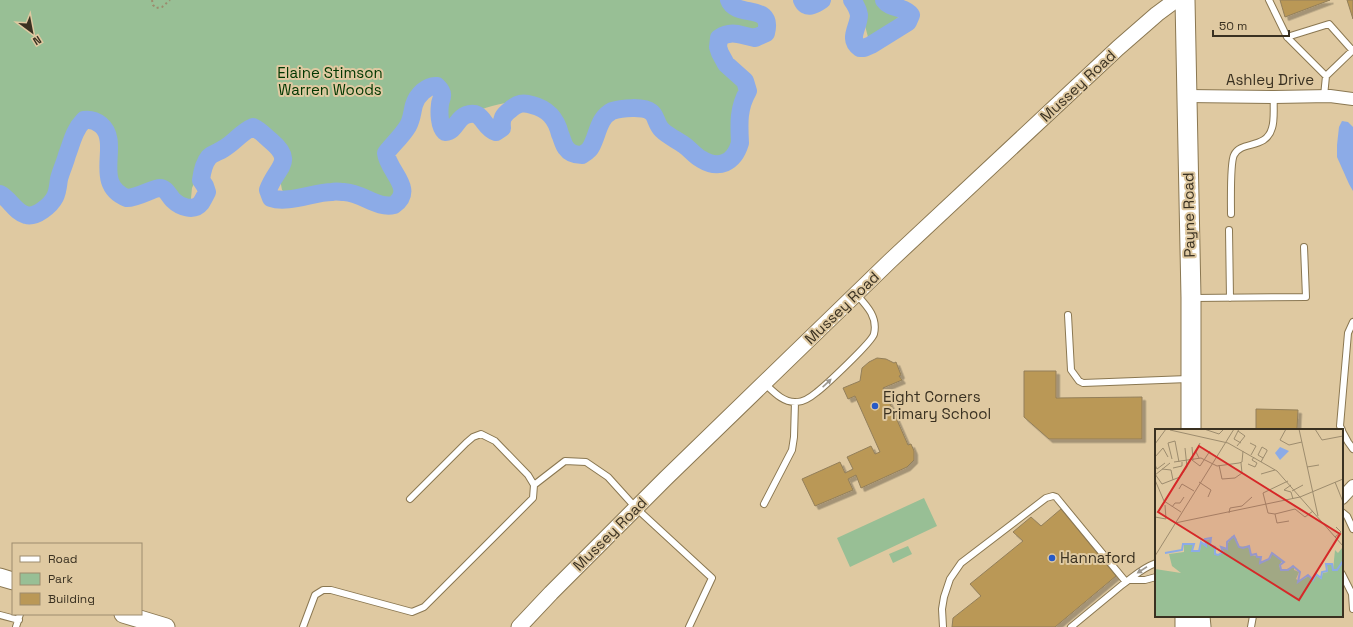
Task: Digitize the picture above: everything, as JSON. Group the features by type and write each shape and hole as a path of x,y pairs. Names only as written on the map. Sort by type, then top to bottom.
{"main road":[{"name":"Payne Road","path":"1185,0 1191,298 1191,429"},
{"path":"0,577 12,580"},
{"path":"126,615 166,627"},
{"path":"1200,617 1201,627"}],"street":[{"name":"Mussey Road","path":"519,627 551,592 636,508 856,294 1118,48 1157,14 1176,0"},
{"name":"Ashley Drive","path":"1187,96 1324,96 1343,97 1353,100"},
{"path":"1343,497 1353,486"}],"lane":[{"path":"1268,0 1287,37 1326,76"},
{"path":"1287,37 1329,24 1353,50 1326,76 1324,96"},
{"path":"1231,214 1232,169 1234,153 1240,148 1260,142 1269,136 1273,127 1274,97"},
{"path":"1229,230 1230,298"},
{"path":"1191,298 1306,297 1304,247"},
{"path":"764,383 782,398 794,402 802,401 817,392 867,345 873,337 875,325 873,316 866,304 856,294"},
{"path":"1068,315 1072,370 1083,383 1192,379"},
{"path":"1341,429 1340,426 1348,333 1353,322"},
{"path":"764,504 792,450 794,437 794,402"},
{"path":"1343,433 1353,450"},
{"path":"303,627 315,595 323,590 331,590 412,612 419,610 533,498 534,485 528,475 495,441 481,434 473,437 466,443 410,499"},
{"path":"534,485 565,461 586,462 608,477 636,508 712,578 689,627"},
{"path":"942,627 944,597 950,579 961,563 1050,496 1056,497 1128,581"},
{"path":"1343,513 1347,516 1353,529"},
{"path":"1071,627 1144,568 1155,563"},
{"path":"1343,576 1352,594 1353,609"},
{"path":"1128,581 1145,580 1155,577"},
{"path":"0,615 20,617 16,627"},
{"path":"1251,627 1253,617"}],"path":[{"path":"152,0 153,5 156,8 162,7 170,0"}],"green space":[{"name":"Elaine Stimson Warren Woods","path":"0,0 724,0 724,2 740,14 761,25 761,33 751,34 726,32 716,35 713,38 712,50 718,62 722,67 735,76 739,86 732,118 733,147 732,151 727,157 721,159 706,158 677,132 663,125 652,111 646,107 633,104 613,108 602,116 592,129 581,152 571,149 560,126 550,114 539,106 527,103 515,102 489,107 462,116 449,127 444,124 443,99 441,94 433,87 424,86 416,92 410,102 406,123 381,153 382,162 396,186 394,198 390,202 382,201 353,189 338,186 306,188 284,192 282,190 280,179 288,160 283,148 262,131 250,126 238,130 218,153 201,168 192,188 190,208 186,209 175,205 173,190 168,182 159,182 151,188 139,193 126,194 119,188 111,173 109,130 105,126 98,124 81,130 70,140 65,148 61,161 53,177 48,197 38,207 28,210 21,207 11,198 0,197"},
{"path":"856,0 879,0 890,9 901,11 895,20 880,30 872,40 869,41 862,14"},
{"path":"924,498 937,526 850,567 837,538"},
{"path":"908,546 912,554 893,563 889,554"}],"water":[{"path":"1342,121 1348,122 1353,127 1353,191 1337,157 1339,127"}],"building":[{"path":"1280,0 1330,0 1285,17"},
{"path":"1347,0 1353,0 1353,19"},
{"path":"877,358 886,359 894,363 896,362 901,375 899,376 902,380 883,388 908,445 911,444 914,451 914,460 907,467 861,488 856,475 848,479 853,490 815,506 802,479 840,462 845,473 853,469 847,457 871,446 875,454 880,452 855,396 848,399 843,388 860,381 862,368"},
{"path":"1024,371 1056,371 1056,398 1142,397 1142,439 1049,439 1024,417"},
{"path":"1256,409 1298,410 1297,429 1256,429"},
{"name":"Hannaford","path":"1061,509 1116,576 1055,627 952,627 953,618 981,596 970,584 1023,541 1013,532 1031,517 1041,526"}],"waterway":[{"path":"0,194 19,211 26,215 34,215 47,207 56,195 59,179 76,132 84,120 89,120 101,125 107,133 109,142 108,173 111,183 116,192 127,198 162,188 179,205 187,208 198,206 207,192 201,180 207,159 227,147 253,127 271,141 282,154 282,165 271,182 268,190 271,198 285,200 338,192 351,193 382,205 394,205 400,199 402,187 391,167 386,153 408,126 417,98 423,91 433,86 437,86 442,93 440,103 440,119 445,132 452,129 460,119 466,115 472,114 480,117 491,130 496,132 502,128 502,120 506,114 518,105 526,104 538,107 547,112 554,119 564,145 569,152 582,155 590,148 601,122 607,114 612,111 626,108 638,108 651,112 662,130 699,157 714,164 725,163 734,155 740,143 739,123 742,104 748,91 745,81 726,64 718,47 719,38 729,34 737,34 755,38 766,33 767,23 765,17 760,14 739,9 733,6 729,0"},
{"path":"802,0 808,6 814,5 822,0"},
{"path":"852,0 859,15 854,41 860,48 871,45 908,22 911,15 908,12 890,5 884,0"}],"place":[{"name":"Eight Corners Primary School","path":"875,406"},
{"name":"Hannaford","path":"1052,558"}]}
